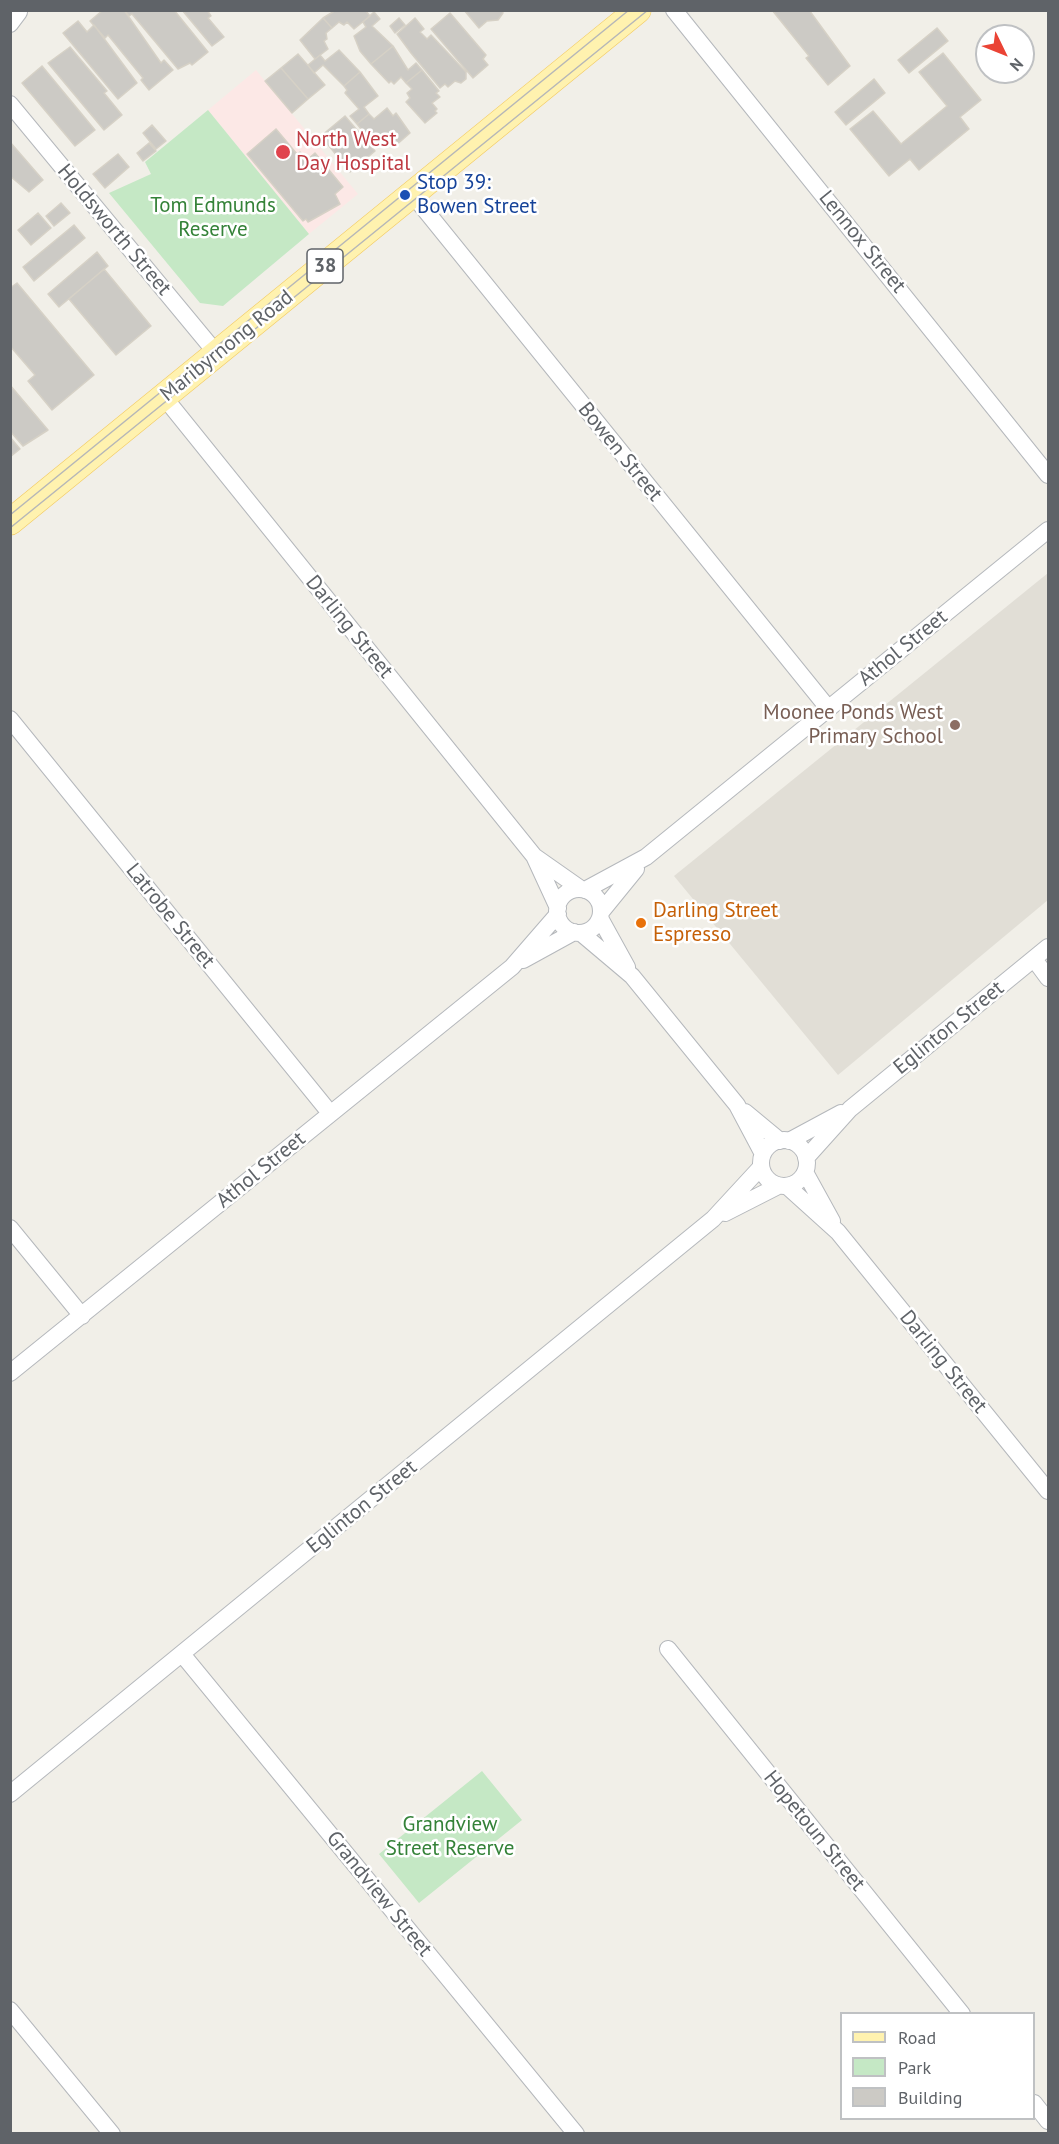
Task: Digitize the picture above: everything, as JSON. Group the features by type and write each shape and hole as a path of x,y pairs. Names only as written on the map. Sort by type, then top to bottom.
{"main road":[{"name":"Maribyrnong Road","path":"10,522 638,10"}],"street":[{"name":"Lennox Street","path":"674,10 1048,475"},
{"name":"Holdsworth Street","path":"11,105 217,354"},
{"name":"Bowen Street","path":"413,195 828,708"},
{"name":"Darling Street","path":"164,397 534,856 558,911"},
{"name":"Athol Street","path":"583,890 646,857 1048,530"},
{"name":"Latrobe Street","path":"10,719 330,1113"},
{"name":"Darling Street","path":"534,856 583,890"},
{"name":"Athol Street","path":"601,915 646,857"},
{"path":"632,976 577,933 563,926 558,911 564,896 583,890 597,898 601,915 632,976 737,1105 785,1141 800,1147 806,1165 801,1179 782,1186 767,1179 762,1160 737,1105"},
{"name":"Athol Street","path":"512,967 558,911"},
{"path":"577,933 593,928 601,915"},
{"name":"Athol Street","path":"10,1373 512,967 577,933"},
{"name":"Eglinton Street","path":"806,1165 850,1109 1048,947"},
{"path":"1034,959 1048,978"},
{"name":"Eglinton Street","path":"785,1141 850,1109"},
{"path":"762,1160 767,1148 785,1141"},
{"name":"Eglinton Street","path":"10,1794 713,1219 762,1160"},
{"name":"Darling Street","path":"806,1165 838,1232"},
{"name":"Darling Street","path":"782,1186 838,1232 1048,1491"},
{"name":"Eglinton Street","path":"713,1219 782,1186"},
{"path":"10,1228 82,1316"},
{"name":"Hopetoun Street","path":"668,1649 961,2012"},
{"name":"Grandview Street","path":"182,1654 576,2133"},
{"path":"10,2010 112,2133"},
{"path":"1035,2104 1048,2121"}],"shaded area":[{"name":"North West Day Hospital","path":"256,70 358,194 309,234 208,110"},
{"name":"Moonee Ponds West Primary School","path":"1048,573 1048,900 838,1075 674,876"}],"green space":[{"name":"Tom Edmunds Reserve","path":"208,110 309,234 223,306 200,303 109,193 151,174 145,162"},
{"name":"Grandview Street Reserve","path":"482,1771 522,1820 419,1903 379,1854"}],"building":[{"path":"103,10 124,10 161,63 164,60 173,70 149,90 141,80 143,78 108,35 105,38 90,21"},
{"path":"124,10 174,10 208,52 192,65 190,63 178,69 132,14 129,16"},
{"path":"182,10 207,10 211,16 208,18 224,37 212,46"},
{"path":"336,10 366,11 370,16 354,29 347,22 344,25 339,22 332,28 323,18"},
{"path":"464,10 502,10 503,13 498,20 487,21 479,28"},
{"path":"772,10 809,10 850,66 828,85 806,58 809,56"},
{"path":"374,12 380,19 372,26 393,46 371,64 360,51 354,36 366,27 363,22"},
{"path":"450,13 486,55 483,59 488,65 473,78 431,29"},
{"path":"323,18 332,28 326,33 327,39 324,41 328,49 315,59 300,40"},
{"path":"399,18 405,25 395,33 390,26"},
{"path":"415,18 424,29 420,32 427,39 431,35 466,72 466,79 461,83 455,81 448,87 445,84 440,88 397,34"},
{"path":"78,21 87,32 94,25 137,83 118,99 63,33"},
{"path":"937,28 948,41 909,73 898,60"},
{"path":"393,46 408,70 416,63 422,70 406,83 401,77 394,84 391,81 389,83 371,64"},
{"path":"70,47 107,91 104,93 122,115 104,130 48,63"},
{"path":"339,50 360,72 344,86 323,65 314,73 308,65 320,55 325,61"},
{"path":"943,53 981,100 960,117 969,129 919,170 910,159 889,176 850,129 873,111 901,144 947,106 919,72"},
{"path":"298,54 325,85 308,99 281,68"},
{"path":"42,66 95,130 75,146 22,83"},
{"path":"281,68 308,99 292,113 265,81"},
{"path":"422,70 439,91 436,93 440,97 432,103 437,113 425,123 406,102 410,98 407,93 412,89 406,83"},
{"path":"360,72 378,96 364,107 369,114 357,124 350,116 359,109 345,93 347,90 344,86"},
{"path":"874,79 885,93 846,125 835,112"},
{"path":"387,108 393,116 396,113 410,133 394,147 385,136 374,145 357,124 369,114 374,119"},
{"path":"345,116 375,151 350,172 321,136"},
{"path":"152,125 166,141 156,149 143,133"},
{"path":"276,129 297,154 300,152 307,160 315,153 343,187 335,194 340,204 308,222 306,219 303,221 247,154"},
{"path":"10,142 43,180 29,192 10,176"},
{"path":"149,143 156,151 143,161 137,153"},
{"path":"118,154 129,167 105,188 93,174"},
{"path":"61,203 70,213 54,226 46,216"},
{"path":"38,213 51,228 31,245 18,230"},
{"path":"74,225 85,238 34,281 23,267"},
{"path":"97,252 108,266 59,307 48,294"},
{"path":"104,269 151,326 116,355 69,299"},
{"path":"17,283 94,375 52,410 28,381 35,375 10,346 10,288"},
{"path":"10,385 48,430 23,446 10,431"},
{"path":"10,437 20,449 10,457"}],"tram line":[{"path":"10,515 629,10"},
{"path":"10,528 648,10"}],"place":[{"name":"North West Day Hospital","path":"283,152"},
{"name":"Stop 39: Bowen Street","path":"405,195"},
{"name":"Moonee Ponds West Primary School","path":"955,725"},
{"name":"Darling Street Espresso","path":"641,923"}]}
